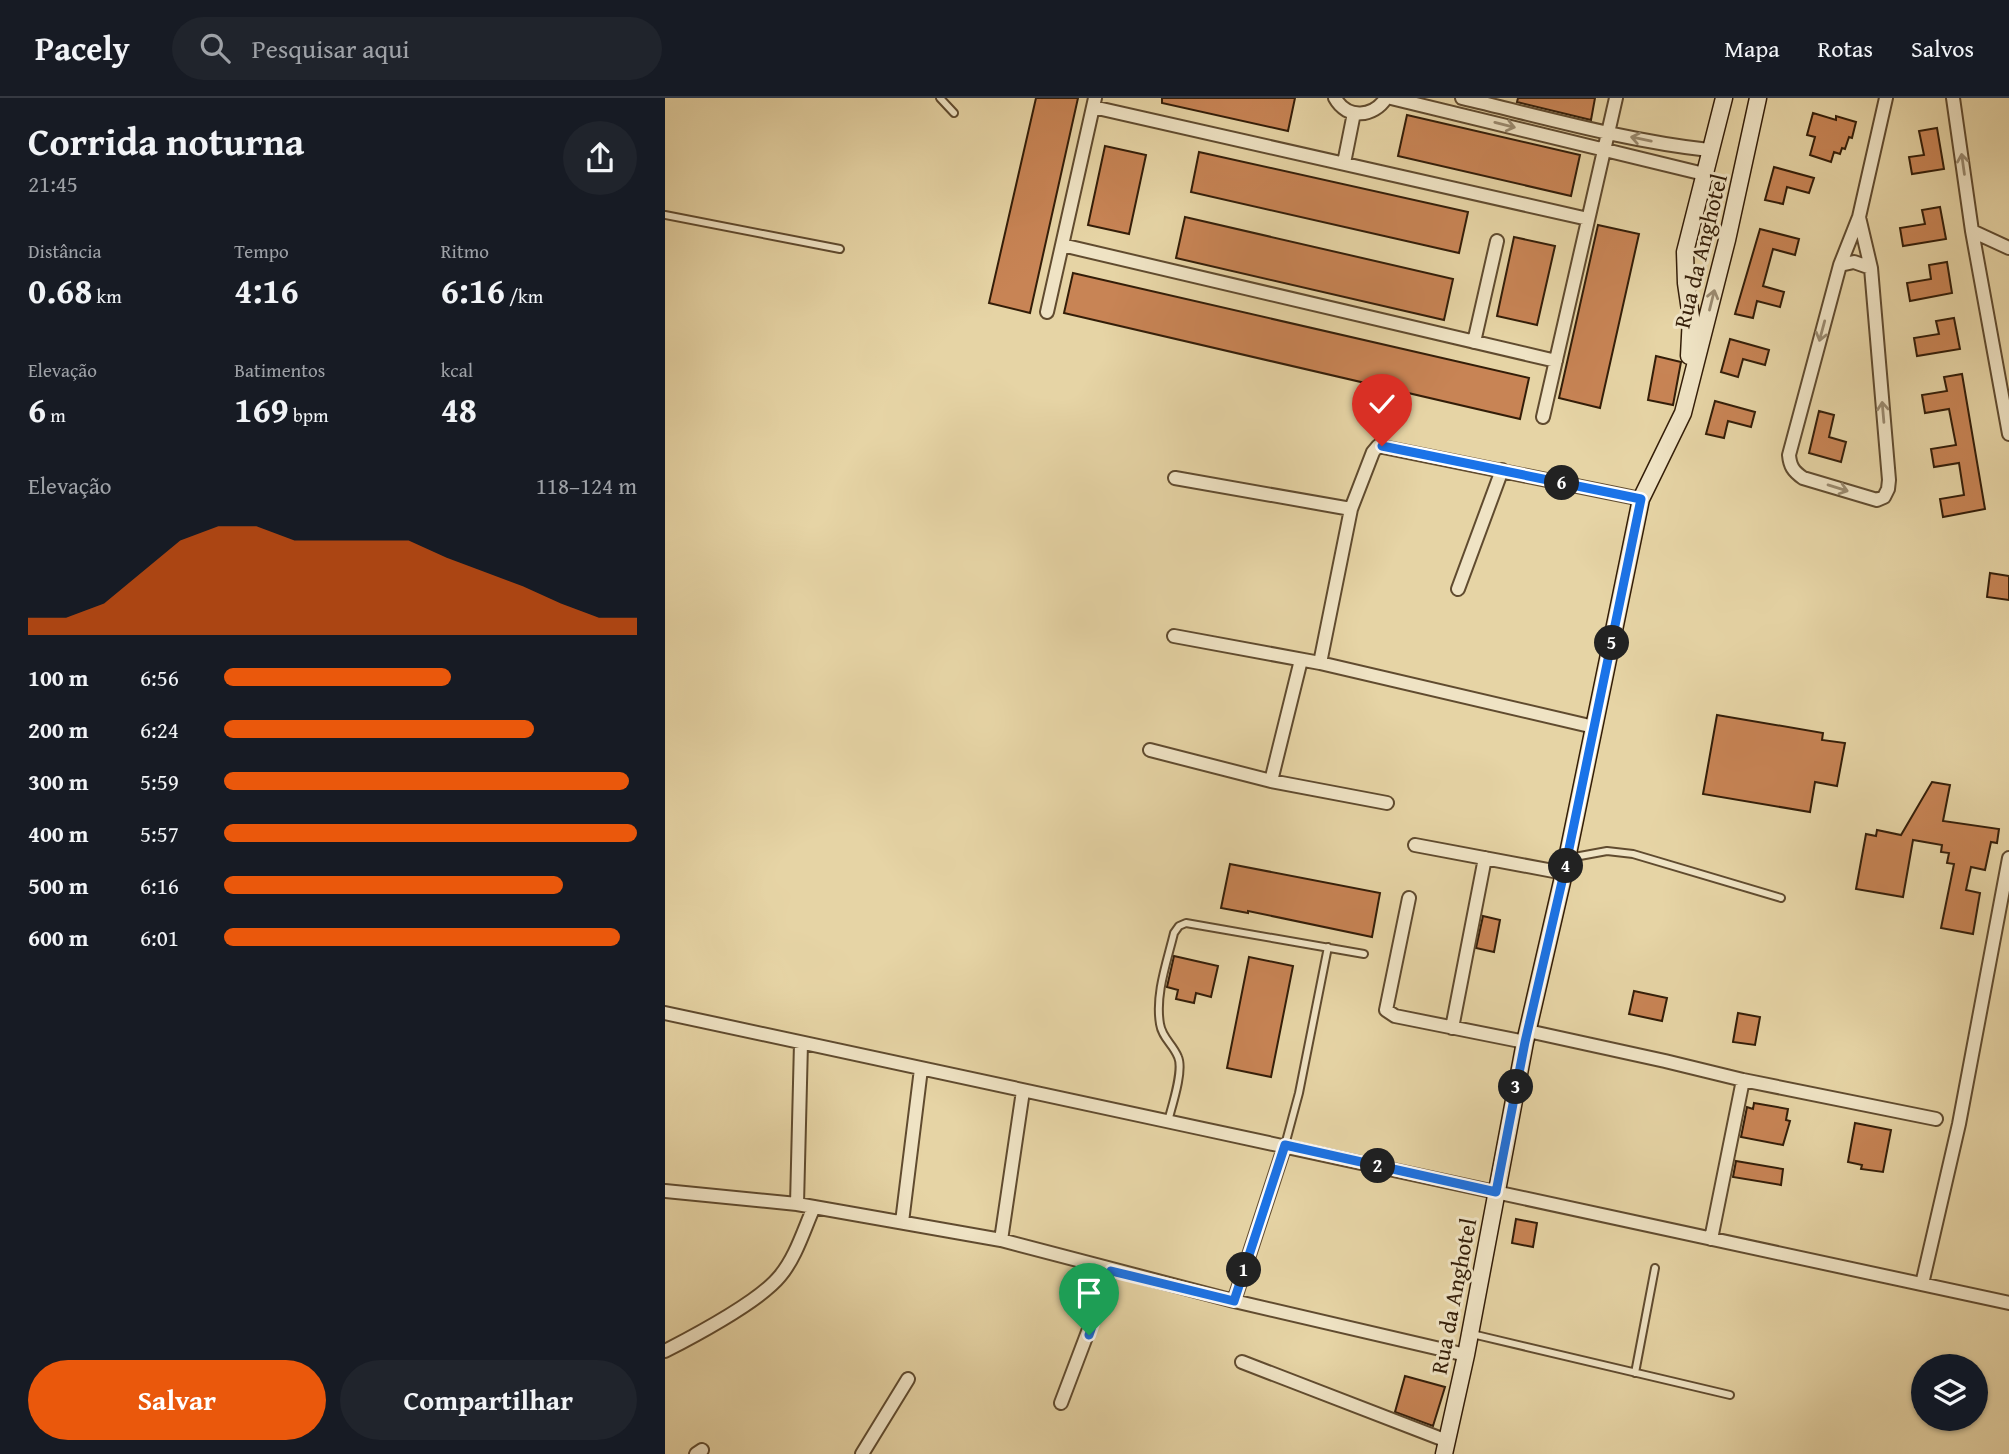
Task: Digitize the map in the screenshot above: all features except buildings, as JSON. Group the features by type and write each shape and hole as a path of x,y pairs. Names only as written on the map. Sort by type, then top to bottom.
{"main road":[{"name":"Rua da Anghotel","path":"1683,413 1691,340 1685,252 1724,98"},
{"name":"Rua da Anghotel","path":"1446,1447 1527,1037 1566,866 1641,499 1683,413 1727,240 1758,98"}],"street":[{"path":"1335,98 1345,110 1354,113 1374,111 1389,98 1704,174"},
{"path":"1462,98 1608,132 1709,150"},
{"path":"1543,417 1616,98"},
{"path":"1859,217 1871,268 1889,480 1884,497 1877,500 1803,478 1790,464 1789,454 1840,265 1859,217 1887,98"},
{"path":"1953,98 1972,230 2009,434"},
{"path":"1047,312 1094,102 1588,219"},
{"path":"1344,163 1354,113"},
{"path":"1972,230 2009,248"},
{"path":"1474,342 1497,241"},
{"path":"1062,246 1556,361"},
{"path":"1840,265 1854,262 1871,268"},
{"path":"1320,663 1351,509 1373,452 1378,446 1641,499"},
{"path":"1458,589 1502,470"},
{"path":"1175,478 1351,509"},
{"path":"1174,636 1320,663 1594,727"},
{"path":"1271,780 1301,660"},
{"path":"1150,750 1271,780 1387,803"},
{"path":"1415,845 1485,858 1566,866"},
{"path":"1452,1028 1485,858"},
{"path":"1922,1283 1959,1124 2006,890 2009,858"},
{"path":"1409,898 1386,1010 1395,1016 1452,1028 1527,1037 1665,1061 1743,1080 1937,1119"},
{"path":"665,1013 2009,1303"},
{"path":"797,1204 801,1042"},
{"path":"902,1222 921,1069"},
{"path":"1711,1239 1743,1080"},
{"path":"1001,1240 1023,1091"},
{"path":"1234,1301 1285,1145"},
{"path":"665,1191 797,1204 1001,1240 1111,1271 1466,1355"},
{"path":"665,1351 717,1322 769,1288 786,1267 814,1207"},
{"path":"1061,1403 1111,1271"},
{"path":"1242,1362 1446,1447"},
{"path":"862,1454 908,1379"}],"lane":[{"path":"940,98 954,113"},
{"path":"665,215 840,249"},
{"path":"1566,866 1607,851 1633,854 1781,898"},
{"path":"1168,1121 1180,1065 1176,1052 1161,1031 1160,989 1174,933 1179,926 1185,923 1364,954"},
{"path":"1285,1145 1299,1093 1328,947"},
{"path":"1635,1373 1655,1268"},
{"path":"1470,1334 1730,1395"}],"route":[{"path":"1089,1335 1111,1271 1234,1301 1285,1145 1496,1192 1525,1042 1564,873 1641,499 1382,446"}]}
